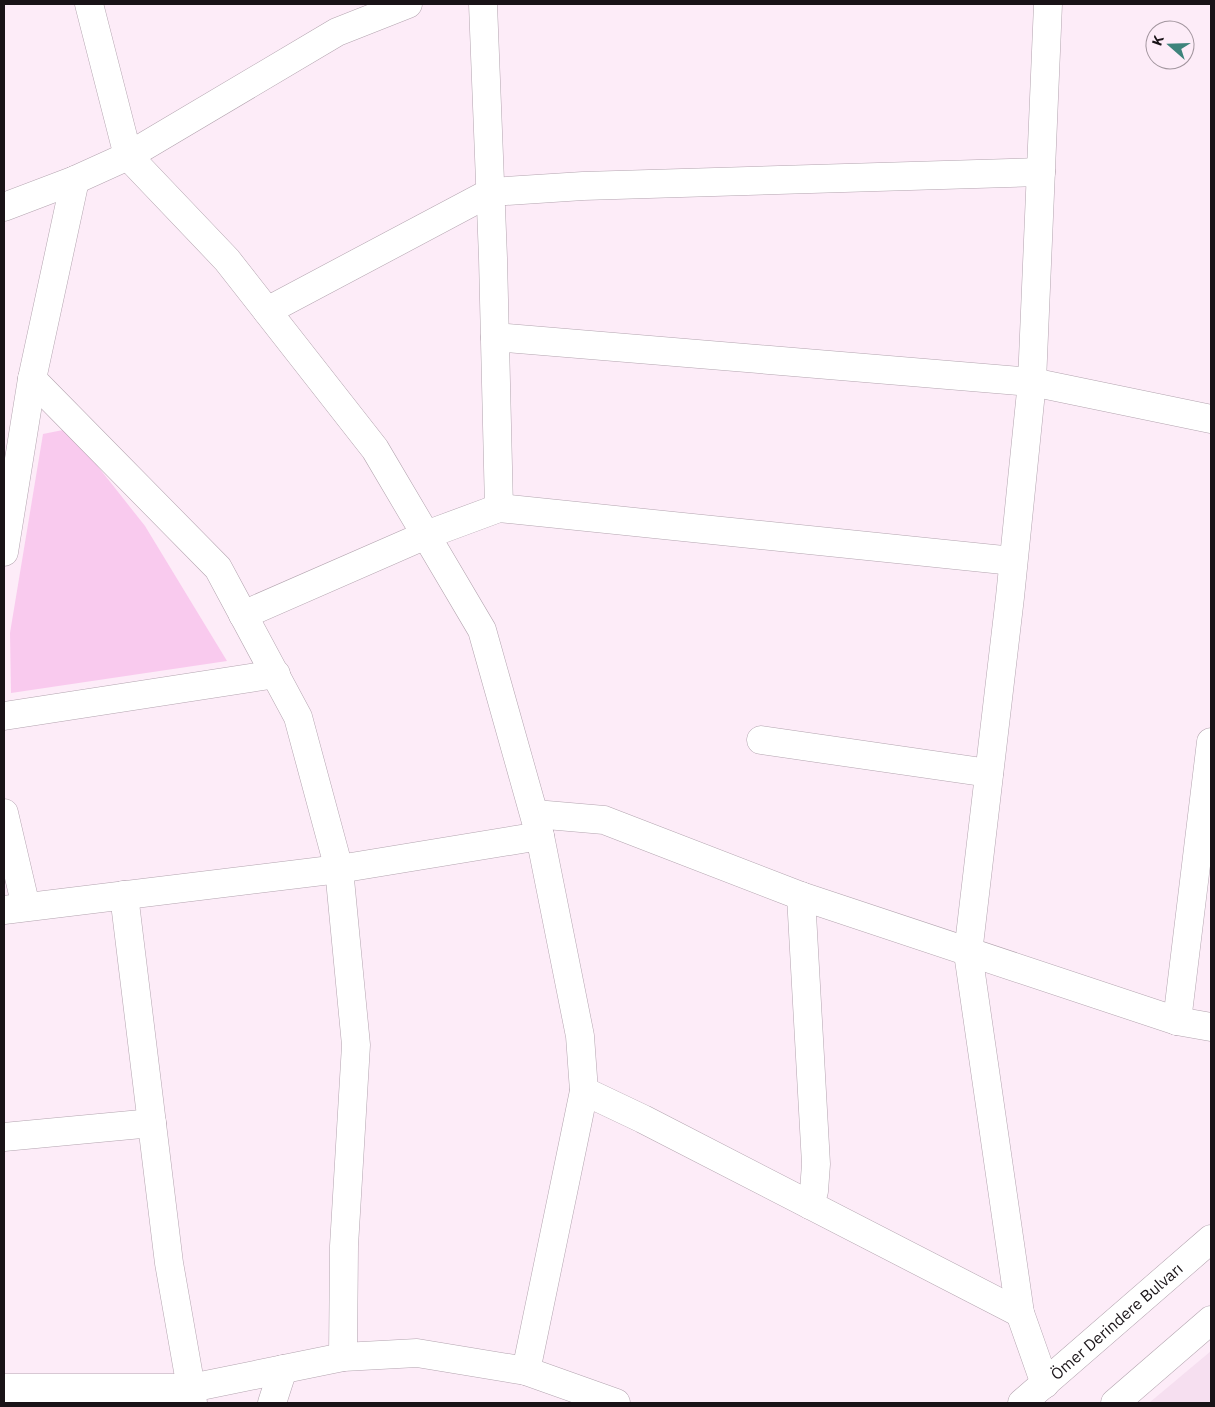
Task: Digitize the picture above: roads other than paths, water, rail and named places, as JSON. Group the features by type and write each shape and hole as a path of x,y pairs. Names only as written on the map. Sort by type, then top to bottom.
{"main road":[{"path":"89,4 128,156 227,260 375,449 482,630 538,825 580,1036 584,1091 526,1371"},
{"path":"4,207 76,180 128,156 337,32 408,4"},
{"path":"483,4 491,192 499,508"},
{"path":"1045,1384 1020,1313 968,952 1014,561 1032,382 1048,4"},
{"path":"267,311 491,192 583,186 1041,172"},
{"path":"4,552 32,379 76,180"},
{"path":"495,337 1032,382 1211,418"},
{"path":"32,379 218,568 298,717 338,868 356,1045 344,1246 343,1357"},
{"path":"244,615 426,535 499,508 1014,561"},
{"path":"4,716 276,674"},
{"path":"761,740 989,773"},
{"path":"1177,1020 1211,742"},
{"path":"4,813 15,908 338,868 538,825 604,820 801,896 1177,1020 1211,1027"},
{"path":"124,895 169,1262 192,1396"},
{"path":"801,896 816,1164 814,1191 810,1205"},
{"path":"584,1091 643,1119 1020,1313"},
{"path":"4,1137 152,1123"},
{"name":"Ömer Derindere Bulvarı","path":"1022,1403 1211,1239"},
{"path":"1115,1403 1211,1320"},
{"path":"4,1388 192,1396 283,1369 343,1357 417,1353 526,1371 616,1403"},
{"path":"272,1403 283,1369"}]}
